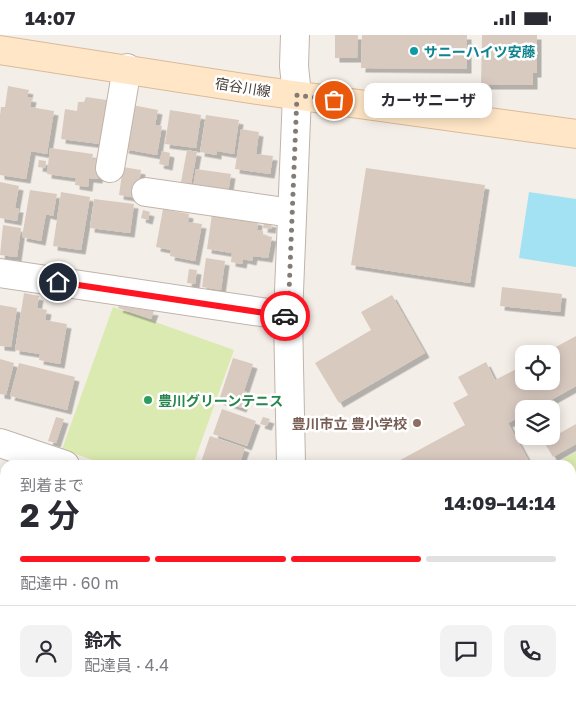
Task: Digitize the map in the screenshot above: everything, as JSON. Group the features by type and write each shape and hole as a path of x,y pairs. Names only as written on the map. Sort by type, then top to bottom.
{"main road":[{"name":"宿谷川線","path":"0,50 297,95 576,134"}],"street":[{"path":"291,460 288,317 297,95 295,35"},
{"path":"110,168 127,69"},
{"path":"146,192 292,213"},
{"path":"0,273 288,317"},
{"path":"0,443 50,460"}],"green space":[{"name":"豊川グリーンテニス","path":"113,307 234,350 195,460 92,460 62,449"},
{"path":"576,452 576,460 562,460"}],"water":[{"path":"529,192 576,199 576,267 519,258"}],"building":[{"path":"335,35 358,35 357,58 335,58"},
{"name":"サニーハイツ安藤","path":"362,35 467,35 467,69 361,68"},
{"path":"482,35 537,35 537,73 533,73 533,85 481,85"},
{"path":"8,86 29,90 27,97 32,98 30,107 54,111 47,154 31,151 26,179 0,175 0,115 1,107 5,107"},
{"path":"86,97 107,100 100,144 61,139 65,109 77,111 78,102 84,102"},
{"path":"132,105 158,110 155,125 162,126 157,155 124,149"},
{"path":"170,110 201,115 196,148 165,144"},
{"path":"206,115 239,120 234,154 217,151 217,155 200,152"},
{"path":"241,129 259,132 256,154 273,156 270,174 235,169"},
{"path":"50,148 93,154 92,159 101,160 98,179 89,178 88,187 75,185 76,178 47,174"},
{"path":"187,150 197,152 191,184 181,182"},
{"path":"162,151 170,153 168,166 159,164"},
{"path":"39,160 46,161 45,168 38,167"},
{"path":"123,167 141,170 137,198 119,195"},
{"path":"366,168 485,185 470,283 351,265"},
{"path":"196,169 231,174 228,193 193,188"},
{"path":"0,182 19,186 15,208 19,208 17,221 0,218"},
{"path":"30,190 57,194 53,216 46,214 41,241 22,237"},
{"path":"61,192 90,197 81,250 53,246"},
{"path":"94,199 134,204 130,233 90,228"},
{"path":"163,209 189,214 188,222 202,224 195,261 170,256 171,250 156,247"},
{"path":"143,210 150,212 148,220 141,218"},
{"path":"212,214 258,221 257,230 263,231 263,235 272,237 268,258 253,256 252,261 243,259 242,264 231,262 232,253 207,249"},
{"path":"264,222 272,223 271,229 263,228"},
{"path":"3,225 21,228 17,257 0,255"},
{"path":"206,258 225,261 221,290 202,287"},
{"path":"189,269 197,270 195,284 187,283"},
{"path":"502,287 562,294 560,312 500,306"},
{"path":"24,293 39,296 37,308 47,310 45,320 67,324 60,364 39,360 40,354 15,350"},
{"path":"392,295 425,353 339,403 315,363 371,330 361,312"},
{"path":"0,305 17,308 11,347 0,346"},
{"path":"119,306 154,311 151,319 118,308"},
{"path":"576,336 576,386 551,400 515,400 515,420 508,423 515,436 515,445 520,445 528,460 400,460 465,425 453,403 468,395 458,377 486,362 495,380 515,370 515,390 560,390 560,345"},
{"path":"233,358 253,364 244,391 247,392 242,408 219,400"},
{"path":"0,359 14,363 6,395 0,394"},
{"path":"19,363 75,377 67,410 10,396"},
{"path":"222,409 256,421 247,446 213,434"},
{"path":"56,417 64,419 56,443 48,441"},
{"path":"263,417 270,419 267,426 260,424"},
{"path":"576,424 576,444 553,457 546,445 560,445 560,433"},
{"path":"210,436 245,448 241,460 202,460"}],"way so far":[{"path":"285,316 288,317 297,95 334,100"}],"place":[{"name":"サニーハイツ安藤","path":"414,51"},
{"name":"カーサニーザ","path":"334,100"},
{"name":"豊川グリーンテニス","path":"148,400"},
{"name":"豊川市立 豊小学校","path":"417,423"}],"route":[{"path":"58,282 285,316"}]}
